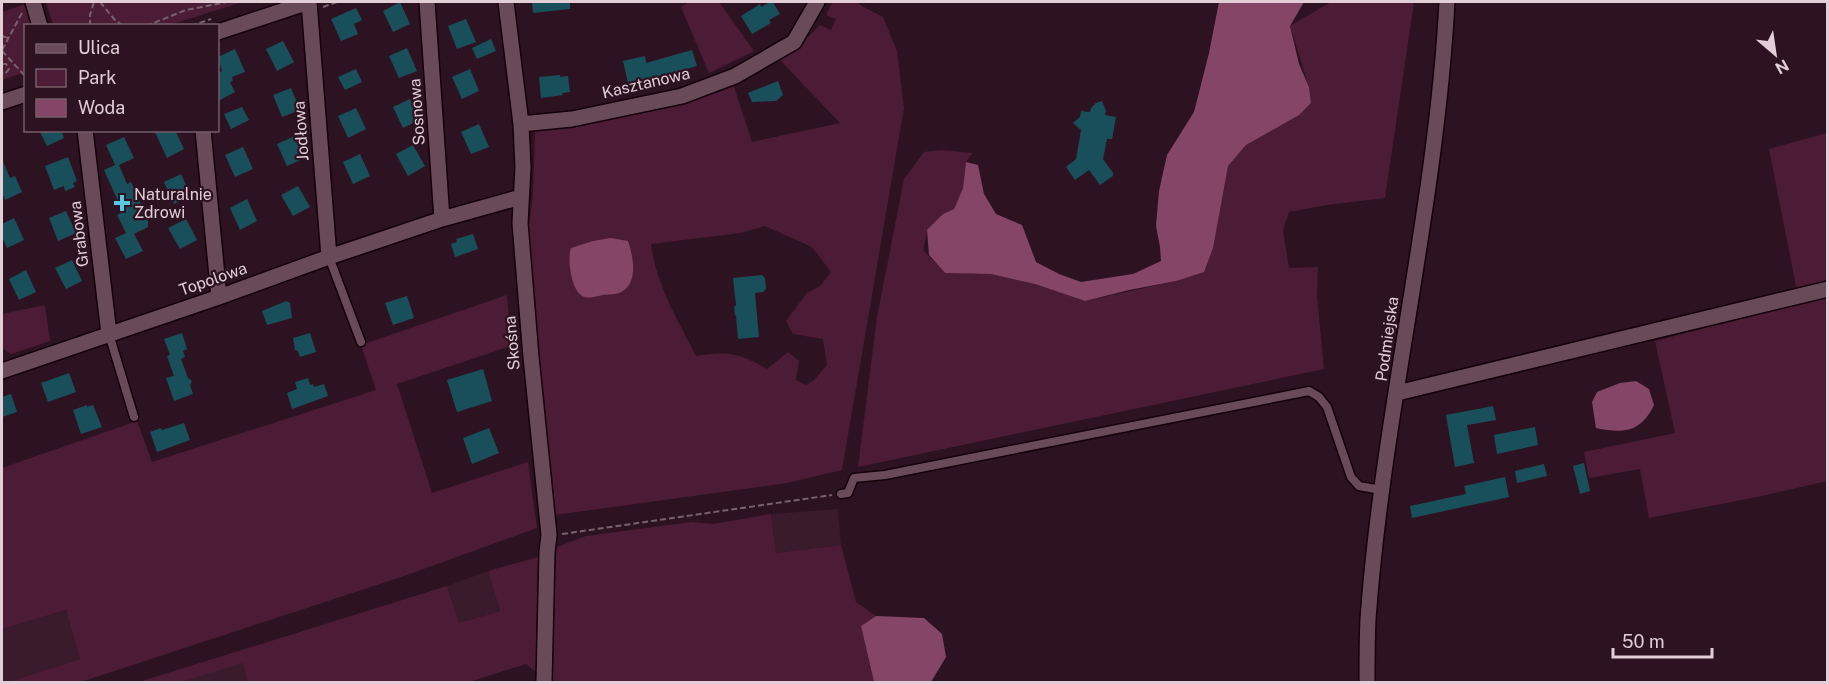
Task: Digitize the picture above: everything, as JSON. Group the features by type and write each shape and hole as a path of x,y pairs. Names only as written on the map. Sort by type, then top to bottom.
{"street":[{"name":"Sosnowa","path":"428,2 442,219"},
{"name":"Skośna","path":"506,2 521,124 523,168 520,223 549,536 544,682"},
{"name":"Kasztanowa","path":"521,124 572,118 682,96 735,76 795,42 817,2"},
{"name":"Podmiejska","path":"1367,682 1368,621 1381,490 1433,144 1447,2"},
{"path":"219,32 302,3"},
{"name":"Jodłowa","path":"302,3 328,257"},
{"path":"28,6 39,24"},
{"path":"2,102 24,95"},
{"name":"Grabowa","path":"85,132 108,334"},
{"path":"203,132 219,297"},
{"name":"Topolowa","path":"2,371 328,257 442,219 521,197"},
{"path":"1397,393 1827,289"}],"lane":[{"path":"328,257 361,342"},
{"path":"108,334 134,417"},
{"path":"841,494 848,493 854,478 885,475 1309,391 1319,397 1327,407 1351,477 1359,486 1381,490"}],"path":[{"path":"90,24 94,2"},
{"path":"100,2 120,24"},
{"path":"151,24 186,10 226,2"},
{"path":"24,75 2,50 28,6"},
{"path":"2,36 8,39"},
{"path":"2,64 10,60"},
{"path":"2,73 8,72 6,64"},
{"path":"549,536 841,494"}],"shaded area":[{"path":"838,509 841,545 776,553 771,514"},
{"path":"488,571 500,611 459,623 447,586"},
{"path":"66,610 80,659 2,682 2,629"},
{"path":"266,643 280,682 139,682"}],"green space":[{"path":"46,2 243,2 172,24 53,24"},
{"path":"689,2 719,2 754,51 709,73 681,7"},
{"path":"833,2 858,2 883,17 897,51 904,108 842,470 787,483 555,515 527,241 533,195 535,132 642,113 733,84 752,142 840,123 780,60 795,50 820,25 831,30 836,19 826,15","holes":["765,226 812,247 831,272 820,286 807,293 786,321 793,334 823,339 827,365 814,380 806,385 796,380 799,361 788,352 767,369 733,355 696,356 663,288 651,244 740,233"]},
{"path":"1331,2 1414,2 1385,198 1289,212 1283,230 1289,268 1318,267 1317,296 1324,369 858,467 877,317 904,179 924,152 943,150 972,153 966,162 963,188 954,209 943,214 927,231 923,250 945,273 991,274 1035,284 1085,301 1176,281 1220,205 1228,166 1246,145 1302,111 1311,103 1309,87 1290,26"},
{"path":"26,4 32,24 24,24 24,72 2,80 2,12"},
{"path":"1827,133 1827,283 1797,291 1769,149"},
{"path":"507,295 511,346 397,384 432,493 528,462 537,528 404,576 81,682 8,682 80,659 66,610 2,629 2,468 137,421 152,462 376,390 361,345"},
{"path":"1827,297 1827,481 1649,518 1640,469 1589,478 1584,452 1675,433 1655,341"},
{"path":"45,305 50,341 11,354 2,348 2,314"},
{"path":"771,514 776,553 841,545 856,602 876,616 861,626 874,682 552,682 557,547 586,536 692,522 713,524"},
{"path":"538,557 536,672 526,664 469,682 248,682 243,663 180,682 139,682 447,586 459,623 500,611 488,571"}],"water":[{"path":"1219,2 1304,2 1290,26 1299,64 1309,87 1311,103 1299,115 1246,145 1228,166 1213,248 1204,272 1176,281 1085,301 1035,284 991,274 945,273 929,255 927,230 943,214 954,209 963,188 966,162 978,165 984,194 996,214 1022,225 1036,262 1059,274 1081,282 1133,274 1161,261 1156,226 1159,191 1167,155 1194,112"},
{"path":"611,238 628,241 633,269 627,288 617,294 592,297 581,295 572,280 569,259 571,248"},
{"path":"1636,381 1649,389 1654,405 1649,414 1631,429 1615,431 1596,428 1592,402 1597,392 1620,383"},
{"path":"876,616 924,618 942,634 946,657 931,682 874,682 861,626"}],"building":[{"path":"400,2 410,24 393,32 383,11"},
{"path":"532,2 570,2 570,9 533,13"},
{"path":"773,2 780,14 769,20 771,23 752,34 741,16 760,4 761,7"},
{"path":"356,8 362,20 354,24 358,34 341,41 331,19"},
{"path":"466,19 476,42 457,49 448,26"},
{"path":"491,39 496,51 477,59 472,48"},
{"path":"283,41 294,62 277,71 266,49"},
{"path":"407,48 417,71 399,78 389,56"},
{"path":"235,49 245,72 232,77 233,81 230,82 235,92 219,100 219,72 222,71 219,57"},
{"path":"692,50 697,66 628,83 623,61 645,56 646,63"},
{"path":"356,69 362,82 345,90 338,77"},
{"path":"470,69 479,91 462,99 452,77"},
{"path":"560,75 560,77 568,76 570,92 541,98 539,77"},
{"path":"778,81 783,95 776,101 752,102 748,93"},
{"path":"291,88 300,110 282,117 273,95"},
{"path":"410,99 420,120 403,128 393,107"},
{"path":"1102,101 1106,111 1105,115 1116,117 1112,139 1107,139 1103,159 1113,176 1100,185 1089,170 1075,180 1066,167 1076,159 1081,130 1073,123 1080,117 1081,111 1090,112 1096,103"},
{"path":"242,107 249,120 231,129 224,114"},
{"path":"356,108 366,129 348,138 338,116"},
{"path":"479,124 489,147 471,154 461,132"},
{"path":"40,132 62,132 64,138 47,146"},
{"path":"155,132 176,132 184,149 167,158"},
{"path":"295,136 305,158 287,166 277,144"},
{"path":"124,137 134,158 119,165 127,184 131,182 141,204 148,213 148,227 134,234 143,251 126,259 115,238 126,233 117,215 123,212 104,170 115,165 106,145"},
{"path":"413,145 425,166 408,176 396,154"},
{"path":"243,147 253,169 235,177 225,155"},
{"path":"360,154 370,176 353,184 343,162"},
{"path":"68,157 77,181 73,183 75,187 65,191 64,186 54,190 45,166"},
{"path":"2,159 10,178 15,176 22,192 5,200 2,192"},
{"path":"181,174 191,196 174,204 164,182"},
{"path":"298,186 310,207 293,216 281,195"},
{"path":"247,199 257,221 240,230 230,208"},
{"path":"66,211 76,233 58,241 49,218"},
{"path":"14,218 24,240 7,248 2,237 2,224"},
{"path":"186,219 197,240 180,249 168,228"},
{"path":"473,234 478,249 455,257 451,244 457,242 456,239"},
{"path":"72,260 82,281 66,289 55,268"},
{"path":"26,270 36,292 19,300 9,279"},
{"path":"762,275 765,278 766,289 755,293 759,337 738,339 733,278"},
{"path":"407,296 414,318 393,325 385,303"},
{"path":"286,301 290,303 292,318 267,325 262,311"},
{"path":"182,333 187,349 183,351 185,357 181,359 188,378 192,381 190,385 193,394 174,401 166,378 174,376 164,339"},
{"path":"310,333 316,352 300,357 298,351 295,350 293,338"},
{"path":"483,369 492,401 457,412 447,380"},
{"path":"69,373 76,392 48,402 41,383"},
{"path":"308,378 310,385 313,384 314,387 324,384 328,396 292,409 287,393 297,389 295,382"},
{"path":"11,394 17,412 2,417 2,397"},
{"path":"87,405 87,407 93,405 102,427 81,434 73,410"},
{"path":"1493,406 1496,420 1467,425 1474,463 1455,467 1446,415"},
{"path":"184,423 190,440 157,452 150,432"},
{"path":"1535,427 1538,445 1497,454 1494,435"},
{"path":"489,428 499,453 472,464 463,438"},
{"path":"1584,463 1590,491 1580,494 1573,466"},
{"path":"1544,464 1547,476 1517,483 1515,471"},
{"path":"1505,477 1509,497 1412,518 1410,506 1466,494 1464,486"}],"place":[{"name":"Naturalnie Zdrowi","path":"122,203"}]}
